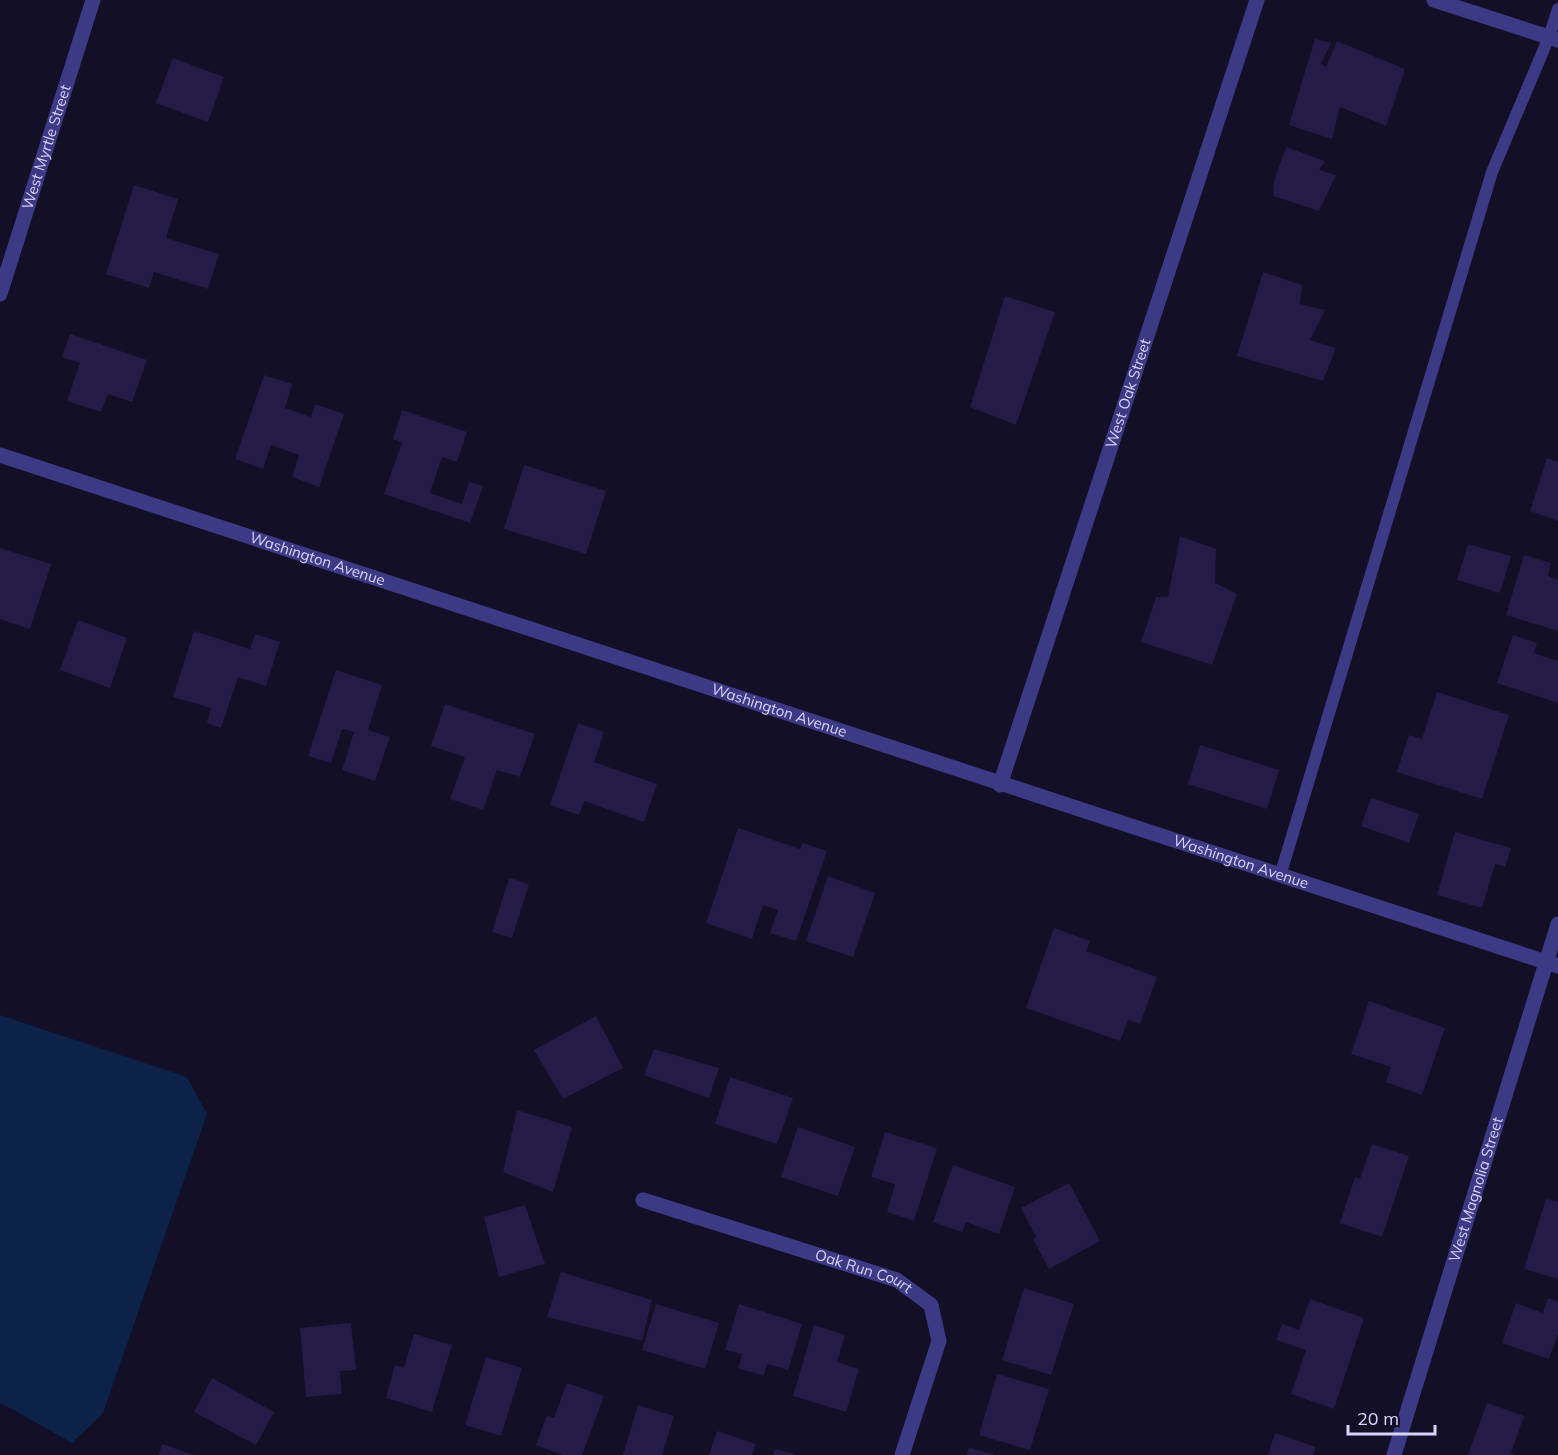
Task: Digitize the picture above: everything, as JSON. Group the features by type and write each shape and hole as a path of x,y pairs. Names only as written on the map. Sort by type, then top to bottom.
{"street":[{"name":"West Myrtle Street","path":"0,294 93,0"},
{"name":"West Oak Street","path":"1000,785 1257,0"},
{"path":"1434,0 1554,38"},
{"name":"Washington Avenue","path":"0,455 1000,785 1552,964"},
{"name":"West Magnolia Street","path":"1394,1455 1552,964 1558,924"},
{"name":"Oak Run Court","path":"643,1200 897,1280 932,1305 939,1341 902,1455"}],"lane":[{"path":"1280,876 1492,172 1554,38 1558,9"}],"water":[{"path":"0,1015 187,1077 207,1114 103,1413 72,1443 0,1404"}],"building":[{"path":"1315,39 1331,43 1321,64 1326,67 1337,41 1405,69 1386,126 1340,107 1332,139 1289,125"},
{"path":"173,58 224,77 208,122 156,103"},
{"path":"1286,147 1325,161 1319,170 1336,175 1319,211 1273,196 1274,181"},
{"path":"134,185 178,199 166,238 219,254 208,289 154,272 149,288 106,274"},
{"path":"1263,272 1302,285 1300,304 1325,310 1310,340 1336,348 1323,381 1237,356"},
{"path":"1005,296 1055,312 1016,425 970,407"},
{"path":"70,334 147,360 132,402 108,394 101,412 67,401 80,363 62,357"},
{"path":"264,375 292,384 285,408 311,417 315,404 344,414 319,487 292,477 299,455 271,445 263,469 235,459"},
{"path":"402,410 467,432 457,462 442,457 430,493 462,504 469,482 483,486 470,523 384,494 402,442 393,439"},
{"path":"1547,458 1558,462 1558,521 1530,511"},
{"path":"524,465 606,491 586,554 504,529"},
{"path":"1180,536 1216,549 1215,583 1237,594 1212,665 1141,642 1156,597 1168,597"},
{"path":"1468,544 1511,556 1500,593 1457,580"},
{"path":"0,548 51,564 30,629 0,619"},
{"path":"1524,555 1551,563 1548,576 1558,580 1558,631 1506,615"},
{"path":"78,620 127,638 110,688 60,670"},
{"path":"194,631 250,649 255,634 280,642 266,686 238,677 221,728 207,723 211,708 173,697"},
{"path":"1513,635 1537,643 1534,653 1558,661 1558,703 1497,683"},
{"path":"336,670 382,685 368,730 390,737 375,781 342,770 354,732 342,729 331,763 308,756"},
{"path":"1437,692 1509,715 1482,799 1397,772 1409,735 1422,739"},
{"path":"445,704 535,734 520,777 497,770 483,810 450,799 465,757 431,746"},
{"path":"578,723 604,732 594,762 657,784 644,822 584,801 579,815 550,805"},
{"path":"1200,745 1279,770 1267,809 1188,784"},
{"path":"1371,798 1419,814 1409,843 1361,826"},
{"path":"738,828 800,849 802,843 827,851 796,941 770,933 778,910 763,905 752,939 706,923"},
{"path":"1455,832 1511,848 1505,867 1495,864 1482,908 1437,895"},
{"path":"828,876 875,893 853,957 806,941"},
{"path":"509,878 529,884 512,938 492,932"},
{"path":"1054,928 1090,941 1086,951 1157,977 1140,1024 1128,1020 1120,1041 1026,1008"},
{"path":"1369,1001 1445,1028 1422,1095 1386,1082 1391,1067 1351,1054"},
{"path":"596,1016 623,1068 563,1099 534,1050"},
{"path":"654,1049 719,1068 709,1098 644,1075"},
{"path":"730,1077 793,1098 777,1144 715,1124"},
{"path":"517,1110 572,1127 553,1192 503,1172"},
{"path":"798,1127 855,1147 838,1196 781,1177"},
{"path":"885,1132 937,1148 914,1221 887,1212 895,1184 871,1177"},
{"path":"1372,1144 1409,1156 1382,1237 1340,1223 1355,1177 1360,1179"},
{"path":"953,1165 1015,1187 999,1234 966,1222 962,1232 933,1222"},
{"path":"1069,1183 1100,1241 1049,1269 1033,1239 1036,1237 1021,1208"},
{"path":"1546,1199 1558,1202 1558,1279 1524,1269"},
{"path":"525,1205 545,1264 499,1277 484,1217"},
{"path":"561,1272 652,1300 642,1341 547,1317"},
{"path":"1024,1288 1074,1304 1051,1375 1002,1360"},
{"path":"1548,1298 1558,1302 1558,1334 1549,1359 1502,1343 1516,1303 1543,1313"},
{"path":"1310,1299 1364,1318 1334,1409 1291,1394 1306,1350 1276,1340 1282,1324 1299,1330"},
{"path":"656,1304 719,1323 705,1369 642,1350"},
{"path":"739,1304 802,1324 788,1370 767,1364 764,1376 738,1368 742,1354 725,1350"},
{"path":"351,1323 356,1370 340,1371 342,1394 306,1397 300,1328"},
{"path":"814,1325 845,1335 837,1362 859,1369 846,1412 793,1396"},
{"path":"414,1334 452,1345 432,1412 386,1398 395,1365 404,1368"},
{"path":"486,1357 522,1368 501,1436 465,1425"},
{"path":"997,1374 1049,1389 1030,1450 979,1435"},
{"path":"212,1378 274,1412 256,1445 194,1412"},
{"path":"567,1383 604,1396 582,1455 562,1455 536,1445 547,1415 554,1418"},
{"path":"1487,1403 1524,1416 1511,1453 1515,1455 1468,1455"},
{"path":"638,1405 674,1416 662,1455 623,1455"},
{"path":"717,1431 756,1444 752,1455 709,1455"},
{"path":"1275,1433 1316,1447 1313,1455 1268,1455"},
{"path":"162,1444 194,1455 159,1455"},
{"path":"969,1448 993,1454 993,1455 967,1455"},
{"path":"775,1449 795,1454 795,1455 773,1455"}]}
